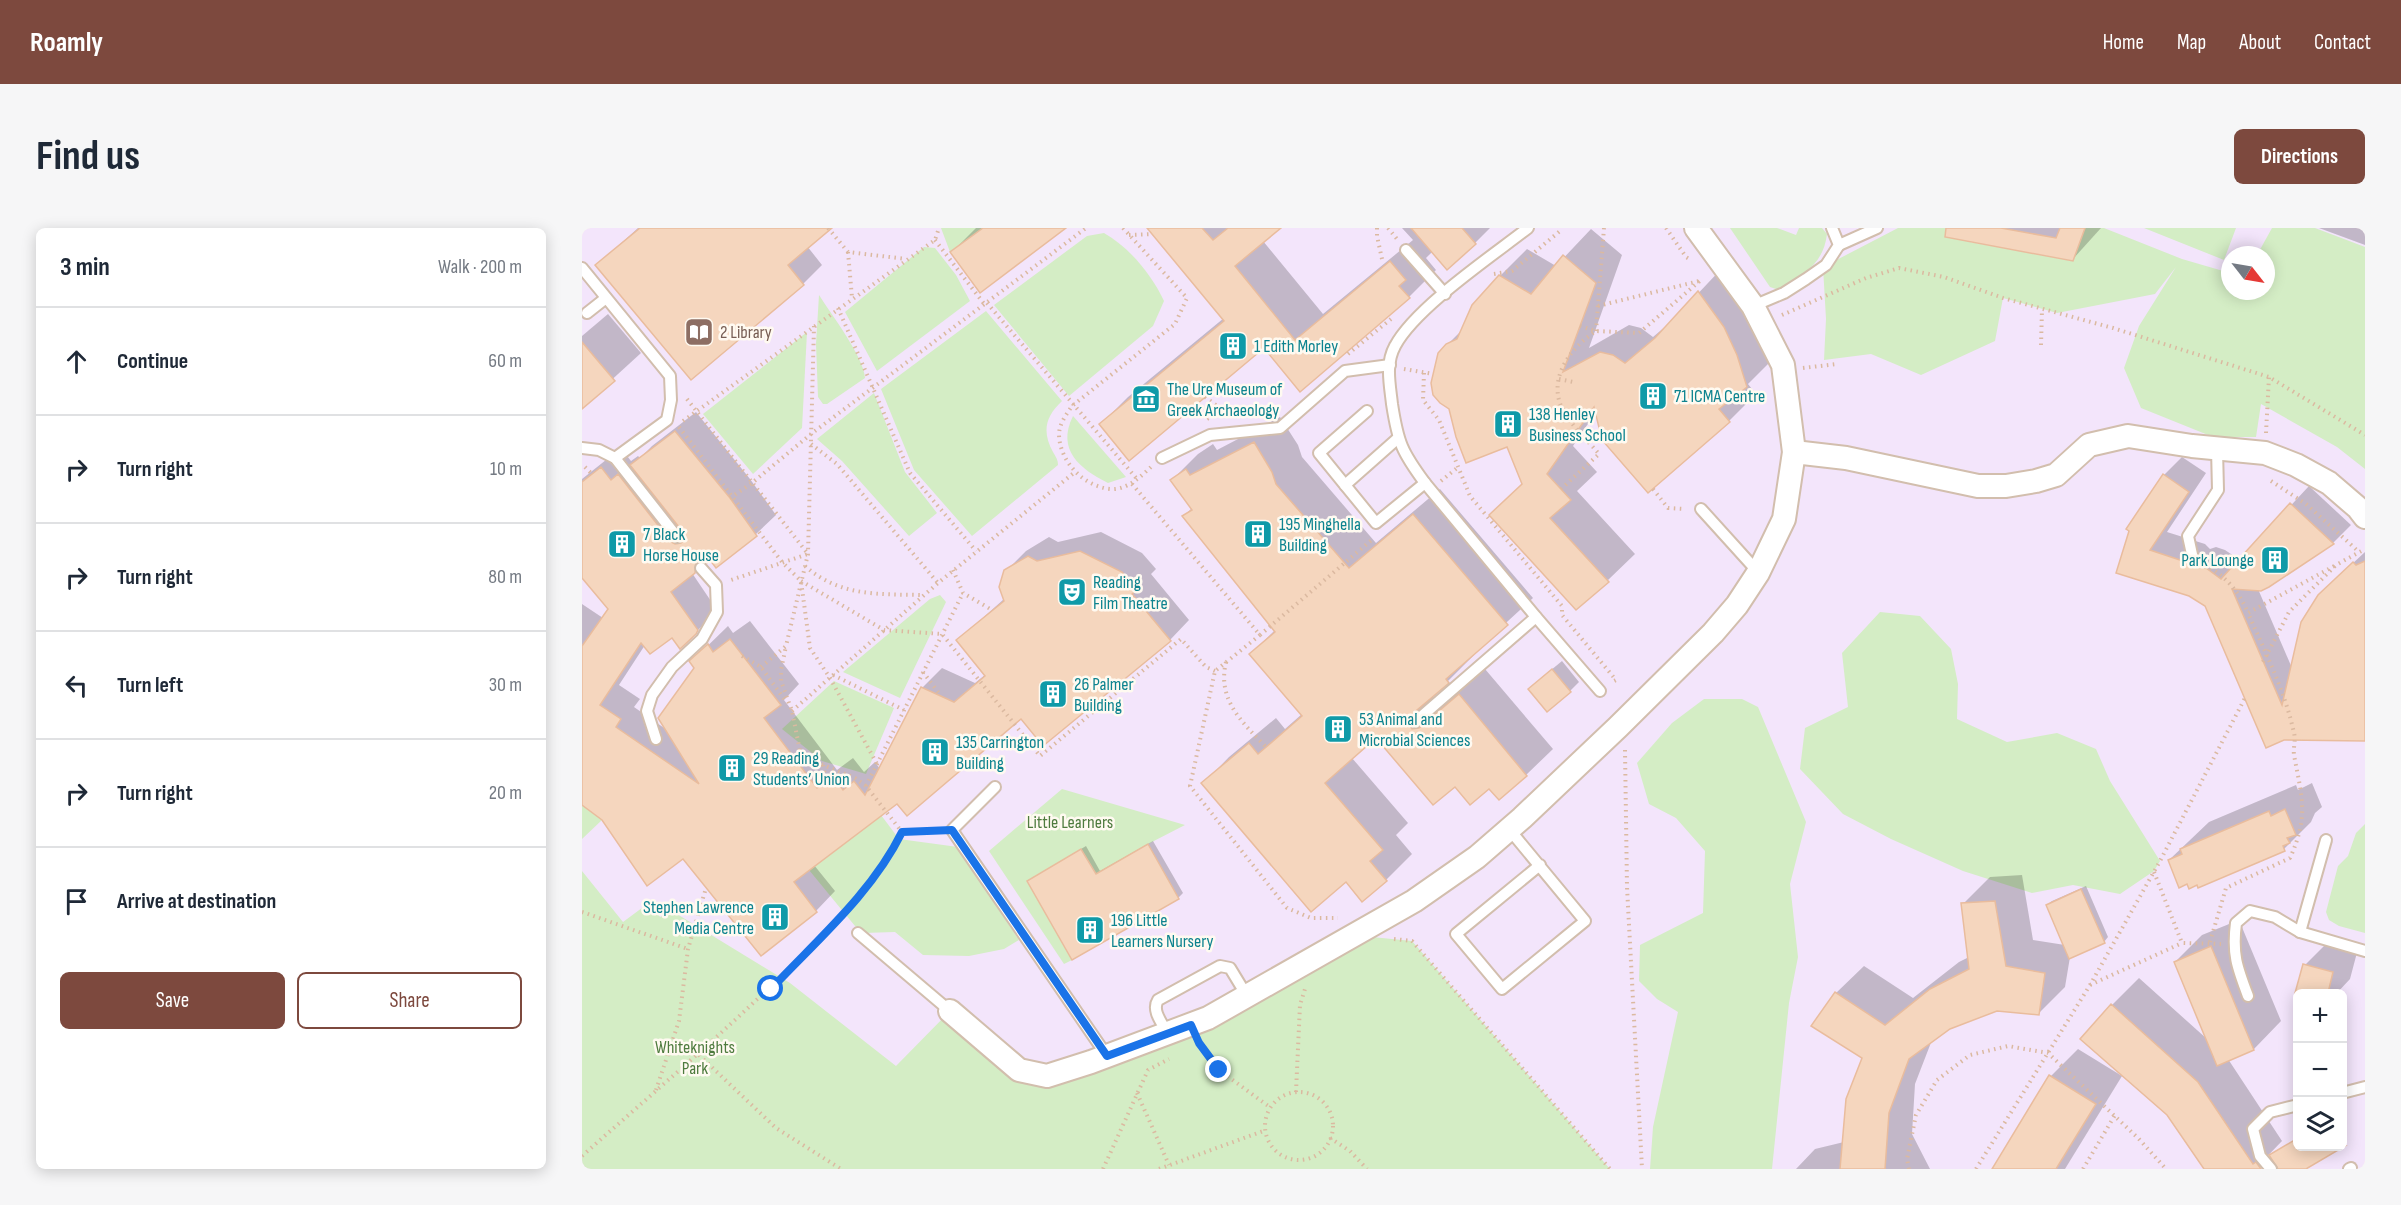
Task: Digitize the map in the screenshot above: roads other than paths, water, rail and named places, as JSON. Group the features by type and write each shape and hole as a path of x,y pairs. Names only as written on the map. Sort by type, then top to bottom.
{"street":[{"path":"950,1011 1019,1070 1047,1076 1107,1056 1173,1044 1208,1018 1414,901 1477,857 1616,729 1713,633 1737,605 1758,573 1784,519 1794,452 1783,365 1753,306 1696,228"},
{"path":"1794,452 1846,458 1978,486 2006,486 2056,475 2089,445 2128,436 2217,449 2265,453 2296,465 2329,483 2365,517"}],"lane":[{"path":"1528,228 1416,318 1395,346 1388,374 1397,439 1409,462 1425,483 1600,692"},
{"path":"1832,228 1839,245"},
{"path":"1753,306 1784,293 1826,265 1839,245 1877,228"},
{"path":"1402,246 1445,294"},
{"path":"582,268 670,376 671,400 667,420 615,458"},
{"path":"587,313 606,298"},
{"path":"1162,458 1210,435 1280,428 1345,371 1389,364"},
{"path":"1367,411 1319,453 1376,523 1425,483"},
{"path":"1345,485 1397,439"},
{"path":"582,448 599,450 615,458 677,537"},
{"path":"2193,560 2188,536 2218,490 2217,449"},
{"path":"1701,509 1758,573"},
{"path":"656,739 647,711 652,695 672,667 702,639 717,612 716,585 701,568"},
{"path":"1415,722 1536,617"},
{"path":"995,786 952,830 1107,1056"},
{"path":"1509,829 1539,865 1585,921 1502,989 1456,934 1539,865"},
{"path":"2300,932 2326,840"},
{"path":"2248,996 2237,967 2233,946 2236,923 2250,911 2275,917 2300,932 2365,951"},
{"path":"858,933 950,1011"},
{"path":"1173,1044 1155,1010 1155,1003 1158,1000 1220,966 1230,968 1247,996"},
{"path":"2347,1092 2365,1087"},
{"path":"2271,1169 2260,1156 2253,1129 2270,1112 2293,1106"}],"place":[{"name":"2 Library","path":"699,332"},
{"name":"1 Edith Morley","path":"1233,346"},
{"name":"71 ICMA Centre","path":"1653,396"},
{"name":"The Ure Museum of Greek Archaeology","path":"1146,399"},
{"name":"138 Henley Business School","path":"1508,424"},
{"name":"195 Minghella Building","path":"1258,534"},
{"name":"7 Black Horse House","path":"622,544"},
{"name":"Park Lounge","path":"2275,560"},
{"name":"Reading Film Theatre","path":"1072,592"},
{"name":"26 Palmer Building","path":"1053,694"},
{"name":"53 Animal and Microbial Sciences","path":"1338,729"},
{"name":"135 Carrington Building","path":"935,752"},
{"name":"29 Reading Students’ Union","path":"732,768"},
{"name":"Stephen Lawrence Media Centre","path":"775,917"},
{"name":"196 Little Learners Nursery","path":"1090,930"}],"park label":[{"name":"Little Learners","path":"1070,822"},
{"name":"Whiteknights Park","path":"695,1057"}]}
